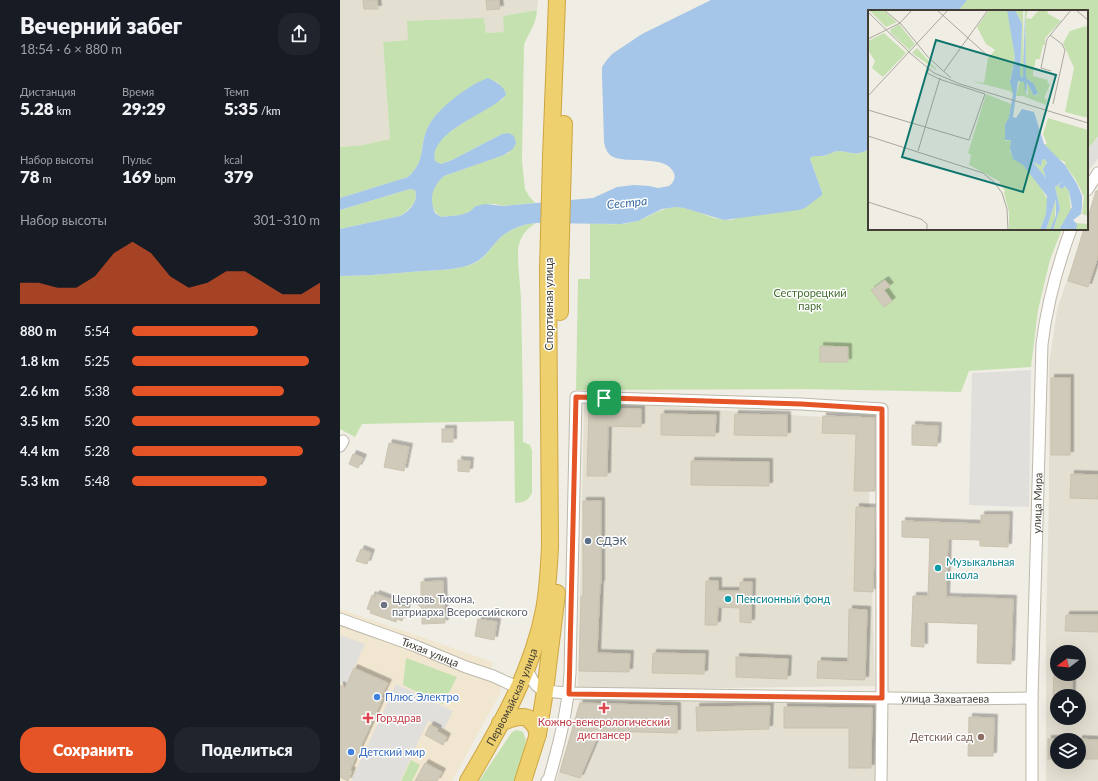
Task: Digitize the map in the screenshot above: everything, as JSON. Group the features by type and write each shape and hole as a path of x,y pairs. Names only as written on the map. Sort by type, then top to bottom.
{"highway":[{"name":"Спортивная улица","path":"550,608 560,559 561,530 554,270 557,0"},
{"name":"Спортивная улица","path":"556,157 568,0"},
{"name":"Первомайская улица","path":"468,781 519,688 550,608"},
{"name":"Первомайская улица","path":"526,779 538,734 545,691 550,608"},
{"path":"500,724 513,718 528,718 535,726 538,734"}],"street":[{"path":"1088,188 1098,173"},
{"name":"улица Мира","path":"1032,781 1032,698 1042,344 1052,286 1071,230"},
{"path":"548,781 562,733 569,694 571,665 576,397 801,404 882,409 881,781"},
{"name":"Тихая улица","path":"340,619 413,645 466,667 493,676 519,688"},
{"path":"528,668 531,680 534,684 545,691"},
{"name":"улица Захватаева","path":"545,691 569,694 957,699 1032,698"}],"shaded area":[{"path":"340,0 538,0 537,10 503,16 505,32 486,33 484,18 408,40 383,42 390,139 363,145 340,147"},
{"path":"1098,137 1098,159 1088,171 1088,149"},
{"path":"1098,188 1098,781 1046,781 1049,365 1057,310 1084,230 1088,230 1088,215"},
{"path":"1031,370 1029,507 969,505 972,373"},
{"path":"584,401 867,420 875,686 578,690"},
{"path":"340,609 493,662 490,674 501,684 500,693 452,781 340,781"},
{"path":"340,635 365,644 346,685 340,682"},
{"path":"396,684 453,711 444,729 428,721 400,781 351,781"},
{"path":"580,700 871,702 876,706 878,713 877,781 556,781"}],"green space":[{"path":"967,0 1098,0 1098,137 1088,149 1088,10 959,10"},
{"path":"537,10 534,24 524,45 522,161 525,189 535,203 503,206 495,204 476,206 469,212 460,215 441,217 433,208 431,202 433,191 439,180 444,176 509,153 502,134 452,160 441,164 435,161 434,150 447,134 503,99 505,91 497,82 488,79 463,92 445,106 431,122 427,129 420,160 414,171 408,177 340,198 340,147 363,145 390,139 383,42 408,40 407,21 484,18 486,33 504,32 503,16"},
{"name":"Сестрорецкий парк","path":"868,149 868,230 1062,230 1050,260 1038,310 1031,367 969,371 961,392 803,389 576,390 578,279 590,279 590,223 626,224 671,207 684,208 717,219 731,220 822,192 810,159 811,157 823,156 838,151 860,153"},
{"path":"410,189 415,190 416,198 410,208 400,216 340,229 340,210"},
{"path":"536,223 524,234 520,240 518,249 521,301 523,442 530,445 532,451 532,493 527,500 515,503 514,421 362,424 355,437 340,429 340,276 443,270 464,267 481,259 502,236 510,231 523,225"},
{"path":"406,658 457,677 443,704 403,685"},
{"path":"517,730 523,732 526,740 517,781 479,781 512,732"},
{"path":"411,760 420,765 412,781 401,781"}],"water":[{"name":"Сестра","path":"711,0 967,0 959,10 868,10 868,149 860,153 835,151 824,156 811,157 810,159 822,195 805,208 724,220 676,207 662,209 638,221 621,224 536,223 523,225 506,233 480,259 464,267 443,270 340,276 340,229 400,216 407,212 412,206 416,198 416,194 415,190 410,189 340,210 340,198 408,177 414,171 420,160 425,136 431,121 445,106 462,92 488,78 502,87 506,95 498,102 450,132 441,141 435,151 435,161 441,164 452,160 502,134 509,133 514,136 516,143 513,149 504,155 444,176 434,189 432,198 435,213 441,217 460,215 469,212 476,206 485,204 503,206 593,198 617,187 634,185 658,188 669,186 675,177 670,167 656,162 613,157 607,152 605,147 602,67 612,54 642,34"}],"building":[{"path":"363,0 377,0 378,9 364,9"},
{"path":"486,0 499,0 500,9 487,10"},
{"path":"1096,191 1098,191 1098,257 1088,287 1068,281 1084,230 1088,230 1088,218"},
{"path":"885,280 890,286 884,290 892,301 884,307 871,290"},
{"path":"820,346 848,347 848,362 820,362"},
{"path":"1051,378 1070,378 1070,455 1051,455"},
{"path":"589,408 641,409 641,427 608,426 607,476 587,476"},
{"path":"661,414 716,415 715,436 661,435"},
{"path":"735,414 787,415 787,436 734,435"},
{"path":"823,416 875,418 875,491 854,491 856,434 822,433"},
{"path":"912,425 938,426 937,446 912,445"},
{"path":"442,429 453,429 453,442 442,442"},
{"path":"389,443 409,447 404,471 384,467"},
{"path":"353,454 363,458 358,468 349,464"},
{"path":"458,460 470,461 469,472 458,471"},
{"path":"691,461 769,462 769,486 691,485"},
{"path":"1071,474 1098,475 1098,499 1070,498"},
{"path":"583,501 601,501 601,584 597,653 630,654 629,672 579,671 581,596 583,596"},
{"path":"856,507 875,508 873,592 854,591"},
{"name":"Музыкальная школа","path":"981,515 1009,515 1008,547 980,546 980,540 948,539 946,597 1013,599 1011,664 977,663 978,624 924,622 924,647 911,646 913,596 928,596 930,538 902,537 902,521 981,524"},
{"path":"361,549 371,553 367,564 356,561"},
{"path":"443,581 445,623 422,624 422,608 417,604 421,595 421,582"},
{"name":"Пенсионный фонд","path":"706,581 718,581 718,591 740,591 740,582 752,582 751,623 740,622 740,608 718,607 717,625 705,625"},
{"name":"Церковь Тихона, патриарха Всероссийского","path":"376,594 392,600 391,603 407,608 402,621 397,619 396,622 370,613 371,610 367,609 372,595 375,597"},
{"path":"849,609 867,610 865,680 817,678 818,661 848,662"},
{"path":"1066,615 1098,615 1098,632 1065,631"},
{"path":"478,619 497,622 494,640 475,636"},
{"path":"653,653 705,654 704,674 652,673"},
{"path":"736,657 788,659 787,679 736,677"},
{"path":"354,668 388,683 381,697 383,698 350,770 352,771 348,781 340,777 340,685 345,688"},
{"path":"1054,681 1072,681 1072,689 1053,689"},
{"path":"580,703 677,706 677,733 600,731 580,778 560,772"},
{"path":"770,706 769,729 697,731 696,707"},
{"path":"784,707 872,708 871,768 849,768 849,728 784,728"},
{"name":"Детский сад","path":"969,717 994,718 993,756 968,756"},
{"path":"430,725 438,729 437,731 447,737 443,745 425,735"},
{"path":"1048,739 1050,739 1050,759 1048,759"},
{"path":"1086,739 1098,740 1098,759 1086,759"},
{"path":"425,763 442,772 437,781 415,781"}],"place":[{"name":"СДЭК","path":"588,541"},
{"name":"Музыкальная школа","path":"938,568"},
{"name":"Пенсионный фонд","path":"728,599"},
{"name":"Церковь Тихона, патриарха Всероссийского","path":"384,605"},
{"name":"Плюс Электро","path":"377,697"},
{"name":"Кожно-венерологический диспансер","path":"604,708"},
{"name":"Горздрав","path":"368,718"},
{"name":"Детский сад","path":"981,737"},
{"name":"Детский мир","path":"351,752"}],"route":[{"path":"576,397 604,398 801,404 882,409 882,698 569,694 576,397"}]}
